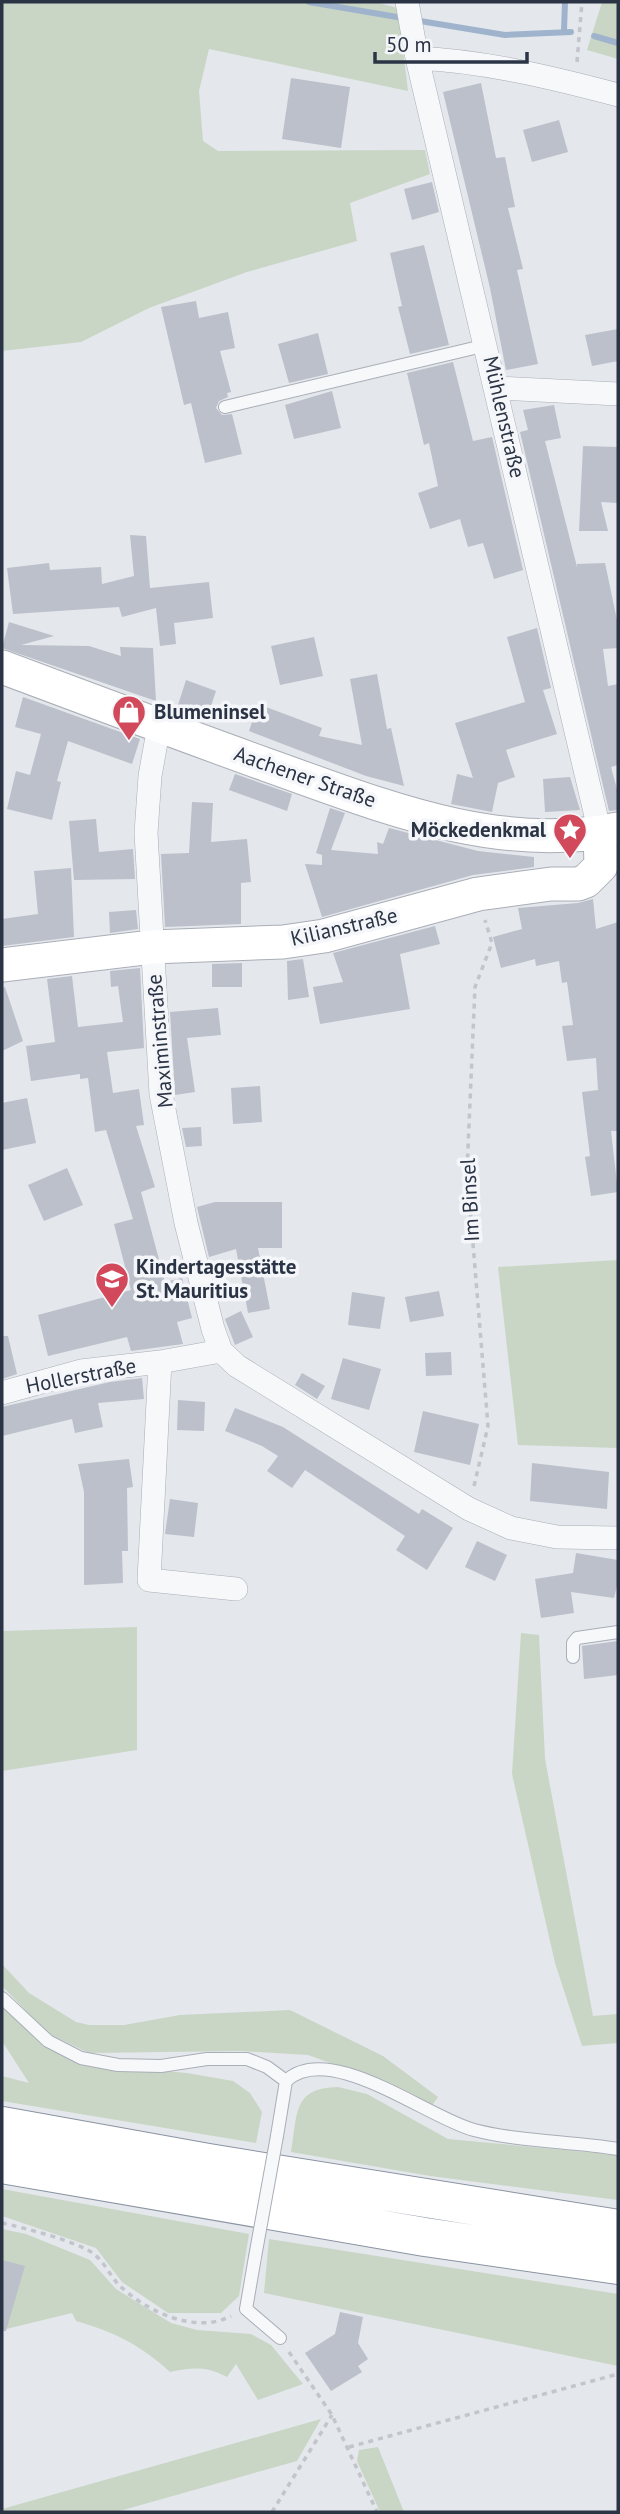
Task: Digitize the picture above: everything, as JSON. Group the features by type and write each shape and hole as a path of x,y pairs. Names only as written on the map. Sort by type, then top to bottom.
{"highway":[{"path":"2,2126 208,2163 618,2229"},
{"path":"2,2164 371,2228 618,2265"}],"street":[{"name":"Mühlenstraße","path":"408,5 415,48 497,388 609,831"},
{"path":"415,48 444,59 572,83 618,95"},
{"path":"497,388 618,394"},
{"name":"Aachener Straße","path":"2,667 159,726 440,822 540,838 609,831"},
{"name":"Maximinstraße","path":"159,726 147,802 152,947 162,1094 186,1223 221,1351"},
{"name":"Kilianstraße","path":"2,965 152,947 283,942 324,936 478,894 539,885 578,884 610,874 609,831"},
{"path":"236,1589 149,1580 160,1362 221,1351 237,1366 469,1509 524,1532 558,1537 618,1538"},
{"name":"Hollerstraße","path":"2,1392 81,1371 160,1362"}],"lane":[{"path":"225,407 487,345"},
{"path":"573,1657 573,1643 577,1638 618,1632"},
{"path":"2,1998 48,2041 81,2058 118,2065 161,2066 207,2059 247,2059 267,2067 286,2081"},
{"path":"280,2338 246,2309 286,2081 300,2071 342,2073 384,2088 451,2123 475,2130 618,2149"}],"path":[{"path":"572,83 580,50 582,2"},
{"name":"Im Binsel","path":"469,1509 488,1426 467,1171 475,987 492,943 478,894"},
{"path":"2,2223 34,2231 94,2254 120,2285 171,2319 221,2322 246,2309"},
{"path":"280,2338 332,2415 377,2512"},
{"path":"349,2447 618,2374"},
{"path":"272,2512 332,2415"}],"green space":[{"path":"2,2 375,2 398,8 408,91 209,49 199,91 203,141 218,151 425,150 430,174 350,203 357,241 247,272 149,308 81,342 2,351"},
{"path":"602,2 618,2 618,59 587,50"},
{"path":"618,1260 618,1448 518,1445 498,1267"},
{"path":"137,1627 137,1750 2,1771 2,1631"},
{"path":"521,1633 539,1635 545,1759 593,2016 618,2014 618,2043 582,2046 555,1963 512,1774"},
{"path":"2,1964 29,1993 76,2022 89,2025 124,2025 180,2015 290,2010 383,2056 438,2097 431,2107 367,2076 308,2055 241,2051 89,2053 47,2033 2,1986"},
{"path":"2,2007 39,2041 85,2064 187,2073 233,2081 250,2093 262,2112 256,2143 2,2101 2,2076 29,2083 2,2041"},
{"path":"338,2087 367,2094 448,2139 618,2155 618,2200 430,2176 291,2152 297,2115 305,2098 312,2092"},
{"path":"2,2189 249,2234 239,2296 221,2313 168,2313 122,2282 96,2248 2,2216"},
{"path":"2,2229 26,2234 90,2260 116,2289 171,2323 197,2330 251,2334 271,2345 303,2384 258,2400 236,2364 227,2377 200,2368 170,2372 126,2340 76,2321 72,2313 2,2330"},
{"path":"269,2239 618,2294 618,2366 264,2293"},
{"path":"321,2419 297,2461 116,2512 2,2512 2,2509"},
{"path":"378,2447 404,2512 380,2512 357,2461 359,2450"}],"building":[{"path":"291,78 350,87 341,148 282,139"},
{"path":"481,83 496,158 505,157 515,207 508,208 523,269 517,270 538,364 506,370 490,288 443,92"},
{"path":"559,120 568,152 532,162 523,130"},
{"path":"432,182 439,212 412,220 404,189"},
{"path":"424,245 449,345 410,354 398,307 402,306 390,253"},
{"path":"196,301 199,318 228,312 235,348 220,351 231,392 227,393 228,397 219,401 216,408 222,415 232,414 242,454 205,463 191,403 184,405 161,307"},
{"path":"618,329 618,361 592,366 585,335"},
{"path":"318,333 328,374 289,383 278,344"},
{"path":"453,362 473,441 492,437 523,570 494,579 483,543 468,547 460,519 430,529 418,493 438,486 429,443 424,445 407,373"},
{"path":"332,391 341,428 294,439 285,405"},
{"path":"554,405 561,438 545,441 577,567 577,564 605,563 618,625 618,648 603,649 608,686 618,684 618,765 611,767 618,793 618,810 609,811 520,432 528,430 523,410"},
{"path":"583,446 618,447 617,503 601,502 608,531 579,531"},
{"path":"130,535 146,536 150,588 209,582 213,618 174,623 176,644 160,646 156,608 122,617 119,607 13,614 7,568 49,563 50,570 101,567 102,584 134,576"},
{"path":"9,622 54,636 21,645 89,646 121,656 120,647 153,648 156,701 2,648"},
{"path":"537,628 551,688 543,690 557,734 506,750 515,777 498,783 492,812 451,804 457,774 473,778 455,723 525,702 507,637"},
{"path":"314,637 323,676 280,685 271,646"},
{"path":"377,674 387,729 391,728 404,786 366,776 249,731 258,704 322,728 319,736 362,745 350,679"},
{"path":"186,680 216,691 207,718 177,708"},
{"path":"23,697 140,739 132,764 68,741 57,781 61,782 52,820 7,809 16,771 30,775 41,734 15,727"},
{"path":"235,774 292,794 287,811 229,790"},
{"path":"570,777 580,810 545,812 543,779"},
{"path":"192,802 213,803 211,842 247,839 251,882 241,883 241,924 165,927 161,854 189,853"},
{"path":"330,808 345,813 331,850 378,854 377,842 383,844 389,828 478,851 534,857 534,867 473,875 322,917 305,864 322,865 322,855 316,853"},
{"path":"96,819 99,852 133,849 135,879 74,880 69,821"},
{"path":"71,868 74,937 2,946 2,919 38,914 34,871"},
{"path":"593,899 596,929 618,922 618,1131 611,1131 618,1192 591,1196 585,1157 590,1156 582,1092 598,1090 596,1058 567,1061 562,1026 573,1025 567,982 562,983 559,961 536,966 535,959 501,968 493,937 522,929 518,908 578,903"},
{"path":"136,910 138,929 110,933 109,912"},
{"path":"435,926 440,944 400,954 410,1009 320,1024 313,987 343,982 333,953"},
{"path":"303,959 309,997 288,1000 287,961"},
{"path":"242,963 242,987 212,987 212,964"},
{"path":"140,968 144,1048 107,1052 113,1093 139,1089 144,1125 136,1126 155,1187 141,1192 165,1282 182,1278 192,1318 177,1322 183,1344 131,1351 127,1337 48,1356 38,1315 131,1290 114,1224 133,1219 106,1130 95,1132 88,1078 80,1079 80,1074 31,1081 26,1046 55,1042 47,979 72,976 78,1027 123,1022 118,986 111,987 110,971"},
{"path":"5,987 23,1041 2,1051 2,988"},
{"path":"218,1008 221,1035 187,1038 195,1092 175,1095 170,1012"},
{"path":"260,1086 262,1122 233,1124 231,1088"},
{"path":"27,1098 36,1143 2,1150 2,1103"},
{"path":"201,1127 202,1146 186,1147 182,1128"},
{"path":"67,1168 83,1205 44,1221 28,1185"},
{"path":"215,1202 282,1202 282,1248 258,1248 270,1309 248,1313 236,1249 209,1257 197,1207"},
{"path":"439,1291 444,1316 410,1322 405,1297"},
{"path":"352,1292 385,1297 380,1329 348,1325"},
{"path":"241,1311 253,1337 235,1345 225,1319"},
{"path":"2,1336 8,1336 17,1374 2,1379"},
{"path":"451,1352 452,1375 426,1376 425,1353"},
{"path":"343,1358 381,1369 369,1410 331,1399"},
{"path":"302,1373 325,1386 317,1399 295,1385"},
{"path":"142,1378 144,1399 98,1403 103,1427 75,1433 72,1419 2,1436 2,1407 110,1382"},
{"path":"178,1400 205,1402 204,1431 177,1430"},
{"path":"235,1408 283,1427 419,1514 422,1509 453,1528 427,1570 396,1550 405,1536 305,1470 292,1488 267,1471 278,1456 262,1446 225,1431"},
{"path":"423,1411 479,1424 470,1465 414,1452"},
{"path":"129,1459 133,1487 127,1488 128,1551 122,1551 123,1583 84,1585 84,1492 78,1464"},
{"path":"532,1463 609,1472 607,1509 530,1501"},
{"path":"170,1499 198,1503 194,1537 165,1534"},
{"path":"477,1541 507,1555 495,1581 465,1567"},
{"path":"576,1553 618,1560 618,1582 614,1598 571,1592 574,1613 541,1618 535,1579 573,1573"},
{"path":"618,1641 618,1675 584,1679 582,1646"},
{"path":"2,2260 25,2266 6,2331 2,2331"},
{"path":"340,2312 363,2317 358,2343 368,2359 358,2366 362,2372 331,2391 305,2353 335,2334"}],"waterway":[{"path":"309,2 403,18"},
{"path":"564,30 565,2"},
{"path":"414,20 505,35 571,32"},
{"path":"594,36 618,43"}],"place":[{"name":"Blumeninsel","path":"129,742"},
{"name":"Möckedenkmal","path":"570,860"},
{"name":"Kindertagesstätte St. Mauritius","path":"112,1309"}]}
